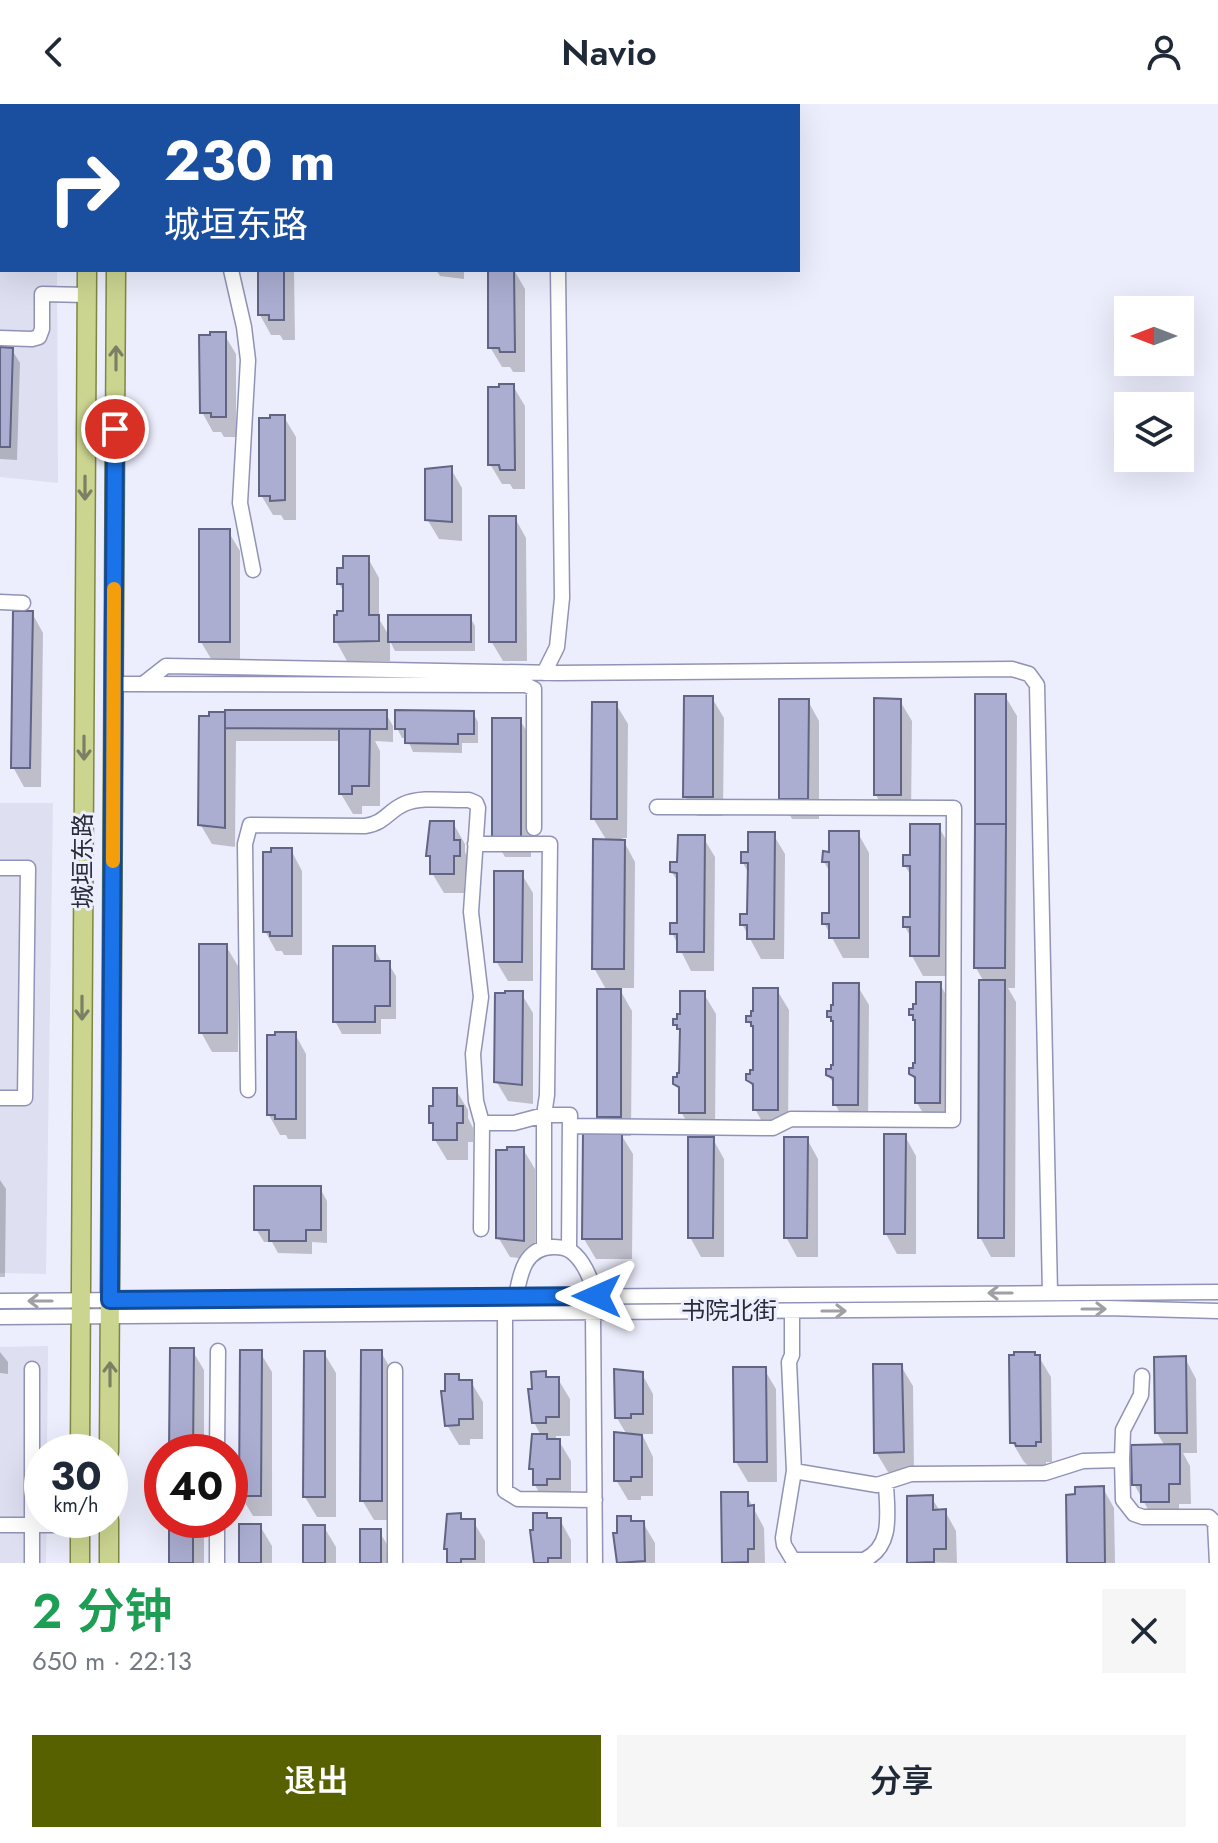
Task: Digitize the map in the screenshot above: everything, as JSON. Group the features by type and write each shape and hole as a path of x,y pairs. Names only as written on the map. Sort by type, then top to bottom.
{"main road":[{"name":"城垣东路","path":"80,1434 87,272"},
{"name":"城垣东路","path":"109,1434 116,272"},
{"path":"80,1538 80,1563"},
{"path":"109,1538 109,1563"}],"street":[{"path":"231,272 248,360 240,503 253,570"},
{"path":"544,673 557,647 562,598 558,272"},
{"path":"0,338 39,337 42,329 42,294 86,295"},
{"path":"0,602 23,603"},
{"path":"143,684 166,666 544,673 1012,669 1029,674 1037,685 1050,1293"},
{"path":"114,684 526,685 534,689 534,828"},
{"path":"248,1090 245,844 250,825 365,826 383,821 403,805 418,801 469,800 476,803 471,912 481,997 473,1054 476,1101 482,1123 481,1229"},
{"path":"570,1126 773,1128 791,1119 953,1120 954,808 657,807"},
{"path":"475,844 550,844 544,1247"},
{"path":"0,868 28,868 25,1098 0,1098"},
{"path":"482,1123 514,1123 544,1115 570,1115 569,1250"},
{"path":"516,1297 520,1273 528,1258 535,1250 556,1246 569,1250 589,1275 597,1296"},
{"name":"书院北街","path":"0,1317 80,1309 516,1297 1218,1292"},
{"name":"书院北街","path":"0,1301 80,1309"},
{"name":"书院北街","path":"110,1308 505,1313 1106,1308 1218,1311"},
{"path":"792,1311 792,1355 789,1362 794,1471 783,1538 793,1560 864,1560 872,1556 886,1538 886,1484"},
{"path":"505,1313 505,1491 518,1499 595,1500"},
{"path":"593,1313 595,1563"},
{"path":"217,1434 218,1351"},
{"path":"32,1369 32,1434"},
{"path":"395,1370 395,1563"},
{"path":"1142,1376 1141,1395 1123,1430 1123,1500 1128,1508 1143,1517 1209,1517 1215,1523 1217,1563"},
{"path":"794,1471 864,1484 886,1484 911,1474 1045,1473 1083,1461 1122,1460"},
{"path":"0,1525 24,1525"},
{"path":"32,1538 32,1563"},
{"path":"217,1538 217,1563"}],"shaded area":[{"path":"0,272 57,272 58,483 0,477"},
{"path":"0,803 53,803 46,1274 0,1273"},
{"path":"48,1346 47,1434 24,1434 24,1538 47,1538 46,1563 0,1563 0,1347"}],"building":[{"path":"258,272 284,272 284,320 269,320 269,315 258,315"},
{"path":"488,272 514,272 515,352 488,348"},
{"path":"210,332 226,332 226,417 200,413 199,335 210,335"},
{"path":"0,347 13,348 10,447 0,447"},
{"path":"499,384 514,384 515,470 500,470 499,465 488,465 488,387 499,387"},
{"path":"270,415 285,415 285,500 270,501 270,496 259,496 259,418 270,418"},
{"path":"452,466 452,522 425,520 425,469"},
{"path":"489,516 516,516 516,642 489,642"},
{"path":"199,529 230,529 230,642 199,642"},
{"path":"343,556 369,556 369,615 379,615 379,641 334,642 334,615 337,611 343,611 343,584 337,584 337,568 343,568"},
{"path":"13,611 33,611 30,768 11,768"},
{"path":"388,615 471,615 471,642 388,642"},
{"path":"975,694 1006,694 1006,824 975,824"},
{"path":"684,696 713,696 713,797 683,797"},
{"path":"874,698 901,699 901,795 874,795"},
{"path":"779,699 809,699 808,799 779,799"},
{"path":"592,702 617,702 617,819 591,819"},
{"path":"225,710 387,710 387,729 225,728"},
{"path":"395,710 474,711 474,734 458,734 458,744 405,743 405,729 395,729"},
{"path":"209,712 225,712 225,828 198,825 199,716 209,716"},
{"path":"492,718 521,718 521,837 492,837"},
{"path":"339,729 370,729 369,786 352,786 352,794 339,794"},
{"path":"430,821 454,821 454,840 460,840 460,856 454,856 454,874 430,874 430,856 426,856"},
{"path":"910,824 940,824 939,956 910,956 910,927 903,927 903,917 910,917 910,866 903,866 903,855 910,855"},
{"path":"975,824 1006,824 1005,968 974,968"},
{"path":"829,831 859,831 859,938 829,938 829,924 822,924 822,913 829,913 829,862 822,862 823,851 829,852"},
{"path":"748,832 775,832 774,939 747,939 747,925 740,925 740,914 747,914 748,863 741,863 741,852 748,852"},
{"path":"678,835 705,835 704,952 677,952 677,934 670,934 670,923 677,923 677,873 670,872 670,862 677,862"},
{"path":"593,839 625,840 624,969 592,969"},
{"path":"271,848 292,848 292,936 270,936 270,932 263,932 263,852 271,852"},
{"path":"494,871 523,871 522,962 494,962"},
{"path":"199,944 227,944 227,1033 199,1033"},
{"path":"333,946 375,946 375,961 390,961 390,1006 375,1006 375,1022 333,1022"},
{"path":"979,980 1005,980 1004,1238 978,1238"},
{"path":"916,982 941,982 940,1103 915,1103 915,1077 909,1074 909,1068 913,1068 915,1063 915,1020 913,1015 909,1015 909,1009 916,1004"},
{"path":"833,983 859,983 858,1105 833,1105 833,1078 826,1075 826,1069 831,1069 833,1065 833,1021 827,1017 827,1011 831,1011 833,1005"},
{"path":"753,988 778,988 778,1110 753,1110 753,1084 746,1080 746,1074 753,1070 753,1026 751,1022 746,1022 746,1016 751,1016 753,1011"},
{"path":"597,989 621,989 621,1117 597,1117"},
{"path":"523,991 522,1085 494,1082 495,993"},
{"path":"680,991 705,991 705,1113 679,1113 679,1087 673,1084 673,1077 679,1073 680,1029 673,1025 673,1019 680,1014"},
{"path":"275,1032 296,1032 296,1119 275,1119 275,1115 267,1115 267,1035 275,1035"},
{"path":"433,1088 457,1088 457,1106 463,1106 463,1123 457,1123 457,1140 433,1140 429,1106 433,1106"},
{"path":"583,1132 622,1132 622,1239 582,1239"},
{"path":"884,1134 906,1134 905,1234 884,1234"},
{"path":"688,1137 714,1137 713,1238 688,1238"},
{"path":"784,1137 808,1137 807,1238 784,1238"},
{"path":"507,1147 524,1147 524,1241 496,1238 496,1150 507,1150"},
{"path":"254,1186 321,1186 321,1230 306,1230 306,1241 269,1241 269,1230 254,1230"},
{"path":"170,1348 194,1348 193,1434 169,1434"},
{"path":"240,1350 262,1350 261,1496 248,1496 248,1434 239,1434"},
{"path":"361,1350 382,1350 382,1501 360,1501"},
{"path":"304,1351 325,1351 325,1497 303,1497"},
{"path":"1014,1352 1035,1352 1035,1355 1040,1355 1041,1442 1036,1442 1036,1446 1010,1443 1009,1355 1014,1355"},
{"path":"1186,1356 1187,1433 1155,1433 1154,1357"},
{"path":"873,1364 902,1364 904,1452 874,1453"},
{"path":"733,1367 766,1367 767,1462 734,1462"},
{"path":"614,1369 643,1372 643,1414 615,1418"},
{"path":"546,1371 546,1377 559,1377 559,1417 546,1417 546,1423 532,1423 528,1389 532,1389 531,1372"},
{"path":"445,1374 459,1374 459,1380 472,1380 473,1419 459,1419 459,1425 445,1426 441,1391 445,1391"},
{"path":"614,1432 642,1435 642,1477 631,1477 631,1481 614,1481"},
{"path":"532,1434 547,1434 547,1439 560,1439 560,1479 547,1479 547,1485 533,1485 533,1469 529,1469"},
{"path":"1180,1444 1180,1484 1169,1484 1169,1502 1141,1502 1141,1485 1132,1485 1131,1445"},
{"path":"1104,1486 1105,1563 1067,1563 1066,1495 1075,1494 1075,1487"},
{"path":"721,1492 748,1492 748,1506 754,1505 754,1549 748,1549 748,1562 722,1563"},
{"path":"933,1495 933,1510 946,1509 946,1549 934,1549 934,1562 907,1563 907,1496"},
{"path":"461,1513 461,1519 475,1519 475,1559 447,1563 447,1549 444,1549 447,1514"},
{"path":"533,1513 547,1513 547,1518 561,1518 561,1558 548,1558 548,1563 534,1563 530,1530 533,1530"},
{"path":"617,1516 631,1516 631,1521 644,1521 645,1561 617,1563 613,1533 617,1533"},
{"path":"248,1524 261,1524 261,1563 239,1563 239,1538 248,1538"},
{"path":"303,1525 325,1525 325,1563 303,1563"},
{"path":"360,1529 381,1529 381,1563 360,1563"},
{"path":"169,1538 193,1538 193,1563 169,1563"}],"slow traffic":[{"path":"113,861 114,589"}],"route":[{"path":"115,429 110,1300 597,1296"}]}
